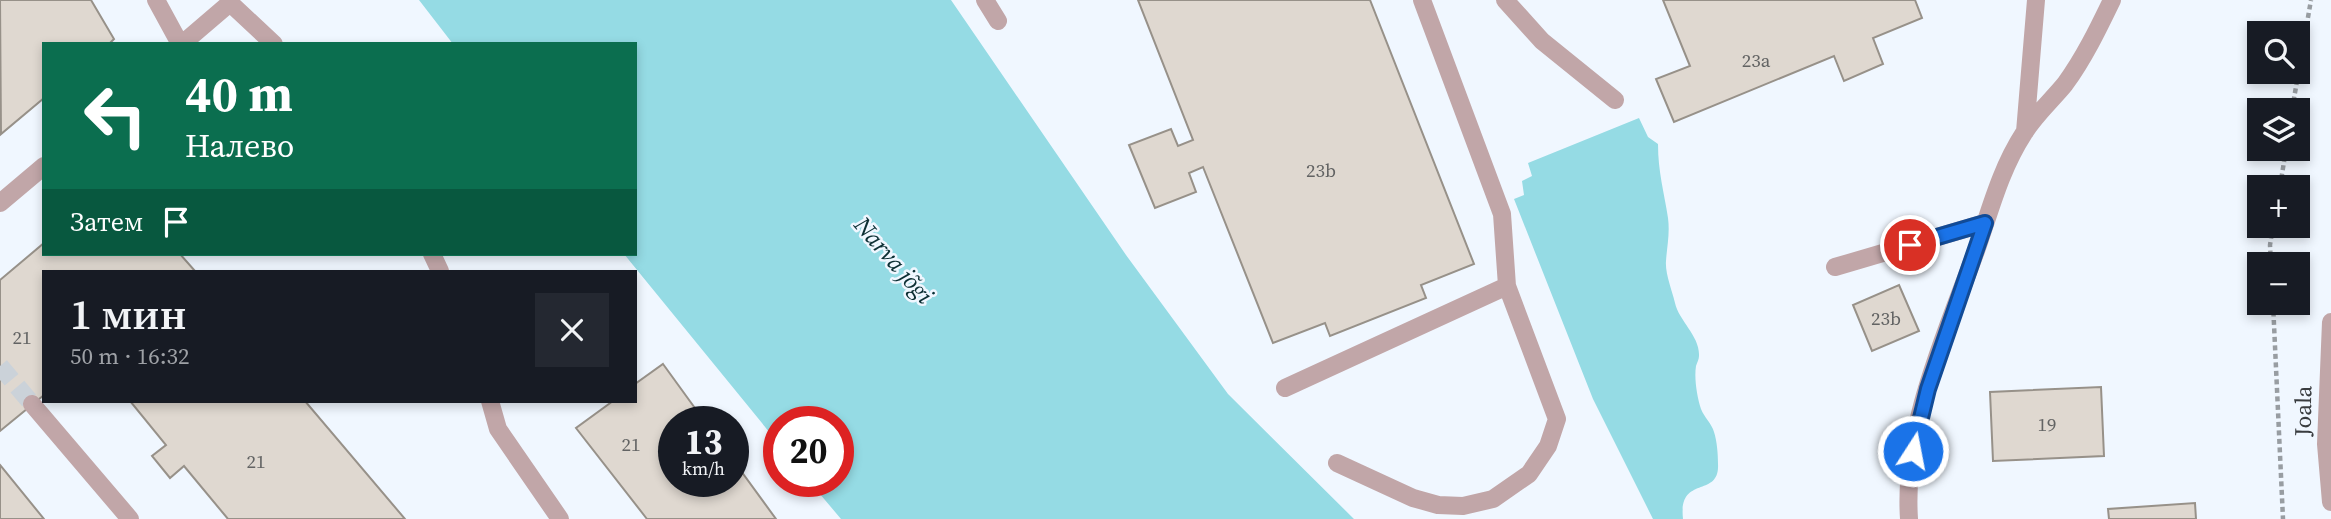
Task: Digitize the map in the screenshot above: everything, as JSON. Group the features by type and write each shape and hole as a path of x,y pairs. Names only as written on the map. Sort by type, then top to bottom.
{"street":[{"path":"156,0 180,42"},
{"path":"985,0 998,21"},
{"path":"1337,463 1413,498 1438,505 1463,506 1493,499 1529,474 1548,446 1557,419 1507,286 1502,214 1422,0"},
{"path":"1505,0 1542,41 1615,100"},
{"path":"2025,132 2036,0"},
{"path":"1909,519 1913,451 1922,407 2001,172 2025,132 2066,82 2094,38 2112,0"},
{"path":"183,42 230,4 272,42"},
{"path":"0,203 42,168"},
{"path":"1835,267 1985,223"},
{"path":"1285,388 1507,286"},
{"name":"Joala","path":"2331,321 2331,502"},
{"path":"490,403 498,429 560,519"},
{"path":"33,404 130,519"}],"path":[{"path":"2294,98 2311,0"},
{"path":"2274,315 2283,519"}],"water":[{"name":"Narva jõgi","path":"419,0 951,0 1126,255 1228,394 1354,519 841,519 822,497 854,497 854,406 763,406 763,424 626,256 637,256 637,42 451,42"},
{"path":"1639,118 1648,137 1658,144 1669,224 1666,261 1669,282 1677,310 1696,342 1699,357 1695,371 1697,393 1701,409 1713,429 1717,448 1717,475 1713,481 1687,496 1683,505 1683,519 1653,519 1593,399 1514,199 1524,195 1522,181 1532,176 1528,163"}],"building":[{"path":"0,0 91,0 114,39 111,42 42,42 42,100 1,134"},
{"path":"1138,0 1370,0 1474,264 1421,285 1426,298 1330,336 1325,323 1273,343 1203,167 1189,173 1196,192 1155,208 1129,145 1171,129 1178,146 1193,140"},
{"path":"1663,0 1915,0 1922,18 1873,38 1883,64 1844,81 1834,56 1674,122 1656,79 1690,66"},
{"path":"42,245 42,256 182,256 194,270 42,270 42,397 0,431 0,280"},
{"path":"1899,285 1919,331 1872,351 1853,305"},
{"path":"663,364 693,406 658,406 658,497 749,497 749,482 776,519 647,519 576,428 610,403 637,403 637,383"},
{"path":"2101,387 2104,456 1993,461 1990,392"},
{"path":"132,403 307,403 405,519 228,519 184,466 170,478 152,456 166,445"},
{"path":"0,465 44,519 0,519"},
{"path":"2195,503 2196,519 2109,519 2108,509"}],"tunnel":[{"path":"0,366 32,404"}],"route":[{"path":"1910,245 1985,223 1922,407 1913,451"}]}
